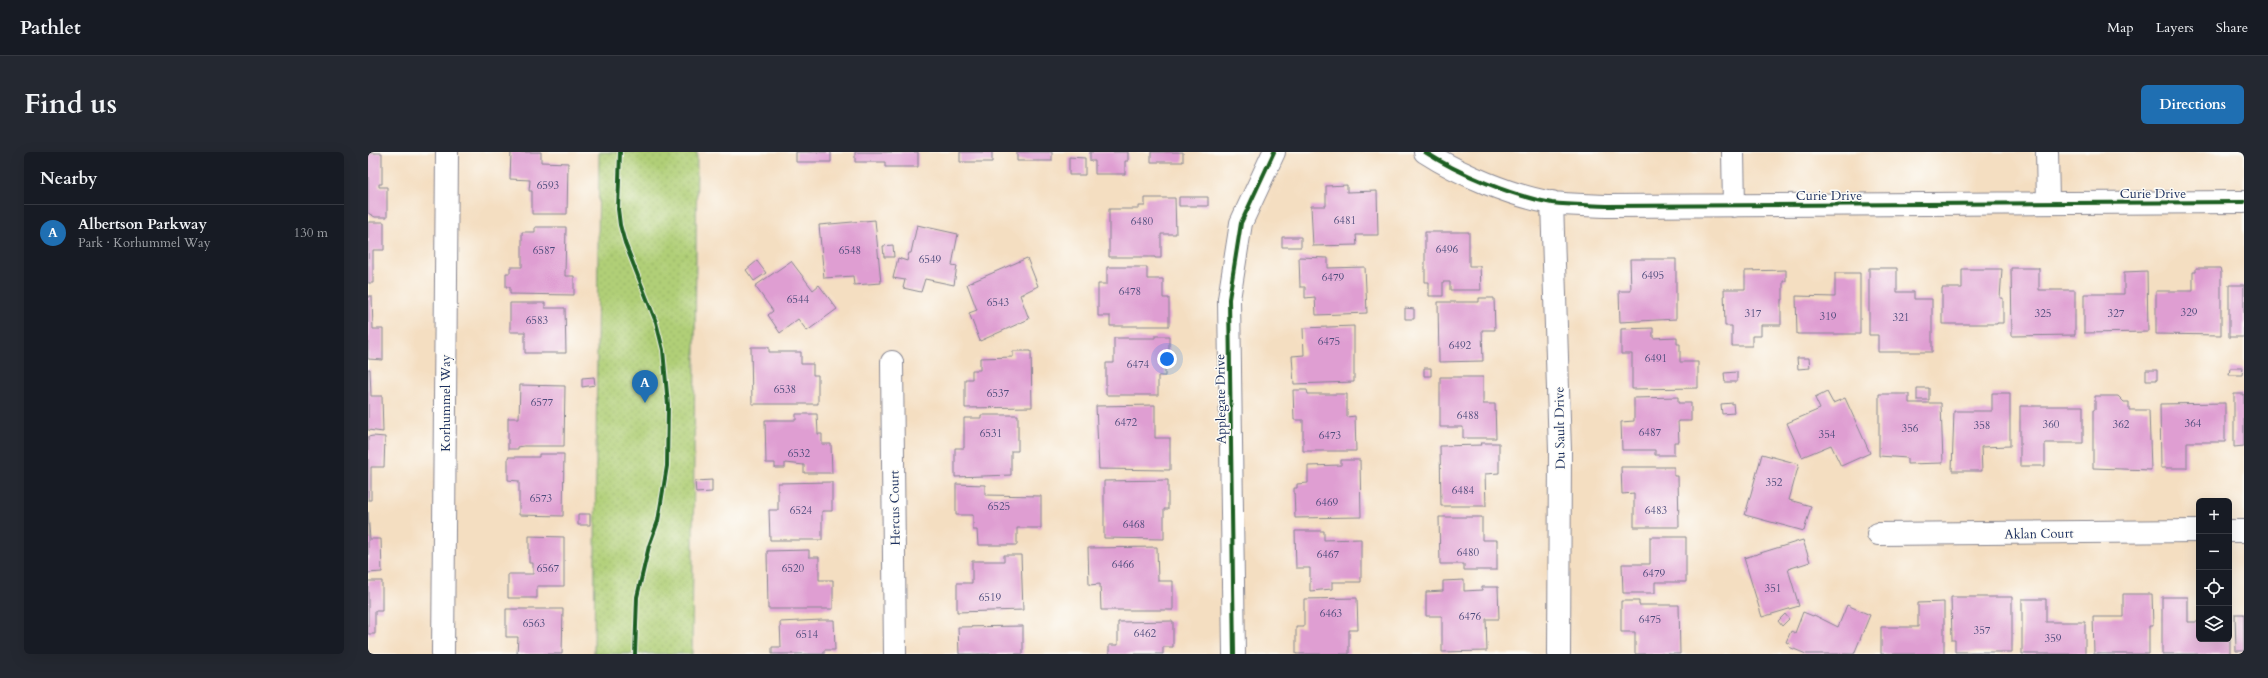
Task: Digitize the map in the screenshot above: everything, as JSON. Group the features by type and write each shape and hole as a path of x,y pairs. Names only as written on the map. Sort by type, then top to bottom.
{"street":[{"name":"Korhummel Way","path":"443,654 447,152"},
{"name":"Applegate Drive","path":"1234,654 1229,299 1241,223 1274,152"},
{"name":"Curie Drive","path":"1425,152 1447,166 1501,188 1552,202 1607,206 2244,202"},
{"path":"1734,152 1734,206"},
{"path":"2047,152 2048,203"},
{"name":"Du Sault Drive","path":"1552,202 1560,451 1559,654"},
{"name":"Hercus Court","path":"892,362 895,654"},
{"name":"Aklan Court","path":"1878,534 2196,531"},
{"path":"2232,531 2244,531"}],"green space":[{"path":"599,152 697,152 692,654 594,654"}],"building":[{"path":"511,152 541,152 541,162 568,163 567,214 532,214 532,191 529,191 530,180 510,179"},
{"path":"796,152 831,152 831,162 796,162"},
{"path":"855,152 918,152 918,167 885,167 885,162 855,162"},
{"path":"960,152 992,152 992,162 960,162"},
{"path":"1017,152 1052,152 1052,161 1017,161"},
{"path":"1090,152 1128,152 1128,161 1125,161 1125,174 1095,174 1095,161 1090,161"},
{"path":"1151,152 1183,152 1183,162 1151,162"},
{"path":"368,153 382,153 382,184 379,184 379,187 387,187 387,217 375,217 368,213"},
{"path":"1069,157 1085,158 1085,175 1069,175"},
{"path":"1347,185 1347,192 1377,191 1378,235 1356,235 1357,245 1313,246 1311,206 1326,206 1326,186"},
{"path":"1179,197 1208,197 1208,206 1179,206"},
{"path":"1145,198 1175,198 1176,234 1161,234 1161,258 1109,257 1109,209 1139,209 1139,206 1145,206"},
{"path":"875,220 881,283 854,285 853,276 824,278 819,225"},
{"path":"368,222 384,222 384,250 373,250 373,283 368,283"},
{"path":"917,225 958,234 952,265 957,266 954,285 925,279 921,292 903,288 905,280 893,278 898,258 907,261 909,253 911,253"},
{"path":"535,227 566,227 565,276 574,276 574,295 510,294 510,287 506,287 506,273 510,273 510,267 522,267 522,232 535,232"},
{"path":"1425,232 1469,232 1469,266 1480,266 1481,290 1450,290 1450,282 1443,282 1443,296 1429,296 1429,282 1425,282"},
{"path":"1282,237 1301,237 1301,247 1282,247"},
{"path":"893,245 894,257 884,257 883,246"},
{"path":"1299,257 1328,258 1328,268 1365,267 1367,313 1316,315 1315,297 1305,298 1305,287 1300,287"},
{"path":"1027,258 1038,286 1020,295 1029,319 980,341 969,313 977,310 967,284"},
{"path":"1630,259 1676,259 1676,319 1620,322 1619,291 1631,291"},
{"path":"757,261 766,273 754,281 746,270"},
{"path":"791,261 813,290 819,285 837,309 807,331 798,319 780,333 768,315 773,311 755,286"},
{"path":"1107,267 1147,267 1147,279 1163,279 1163,298 1169,298 1169,326 1110,326 1110,316 1098,316 1098,284 1107,284"},
{"path":"1869,268 1897,268 1897,292 1914,292 1914,299 1932,299 1932,352 1878,352 1878,335 1869,335"},
{"path":"2011,268 2039,268 2039,290 2075,290 2075,335 2012,336"},
{"path":"2196,268 2220,268 2221,335 2156,334 2156,291 2193,291 2193,272 2196,272"},
{"path":"1962,269 2002,269 2000,298 2003,298 2003,323 1942,324 1942,288 1962,288"},
{"path":"1786,270 1786,281 1783,281 1783,300 1781,300 1781,325 1761,325 1761,336 1752,336 1752,346 1732,346 1732,326 1725,326 1724,289 1745,289 1745,271"},
{"path":"2147,271 2148,332 2084,333 2084,294 2124,294 2124,272"},
{"path":"1835,273 1860,273 1860,334 1797,334 1796,296 1835,297"},
{"path":"2229,285 2244,285 2244,337 2229,337"},
{"path":"368,296 372,296 373,329 383,329 383,360 368,359"},
{"path":"1479,298 1494,298 1495,330 1482,330 1483,361 1439,362 1438,302 1479,302"},
{"path":"510,303 545,303 545,308 565,308 566,353 525,353 525,332 510,332"},
{"path":"1405,308 1414,309 1414,319 1405,319"},
{"path":"1354,326 1354,382 1294,384 1292,356 1304,355 1303,328"},
{"path":"1653,328 1653,338 1677,337 1677,344 1680,344 1680,362 1698,362 1698,388 1632,389 1632,354 1621,354 1621,329"},
{"path":"1155,336 1169,336 1169,366 1165,366 1165,376 1158,376 1158,395 1106,395 1106,363 1114,363 1114,338 1155,338"},
{"path":"751,347 769,347 769,352 801,352 801,364 813,364 813,375 818,375 818,404 752,404"},
{"path":"1013,351 1031,351 1032,407 965,408 965,379 972,379 972,370 980,370 980,358 1013,357"},
{"path":"1797,358 1809,358 1810,368 1798,369"},
{"path":"1424,368 1431,368 1431,376 1424,376"},
{"path":"2230,368 2243,368 2242,375 2229,375"},
{"path":"368,369 370,369 371,396 382,396 383,432 368,430"},
{"path":"2146,370 2157,370 2157,380 2146,380"},
{"path":"1737,372 1737,382 1725,382 1724,373"},
{"path":"594,377 595,385 582,387 582,378"},
{"path":"1440,377 1483,377 1483,404 1495,404 1496,438 1463,438 1463,427 1440,427"},
{"path":"520,385 565,386 564,446 524,446 518,447 518,449 508,449 508,418 519,418"},
{"path":"1917,388 1929,388 1929,400 1917,400"},
{"path":"1293,390 1307,390 1308,394 1347,394 1347,417 1355,416 1356,451 1303,451 1303,420 1294,420"},
{"path":"1827,392 1833,403 1845,398 1870,453 1841,466 1831,445 1802,457 1787,423 1820,409 1815,398"},
{"path":"1992,393 2010,393 2010,446 1981,447 1982,471 1952,471 1954,411 1992,411"},
{"path":"1879,394 1909,394 1909,403 1941,403 1943,463 1907,464 1907,458 1879,456"},
{"path":"2234,394 2244,394 2244,446 2234,447"},
{"path":"2095,396 2118,396 2124,402 2129,402 2129,410 2149,410 2151,470 2093,468 2093,410 2095,410"},
{"path":"1678,397 1678,403 1691,403 1691,421 1678,421 1679,442 1674,442 1674,455 1655,455 1655,450 1622,450 1621,422 1634,421 1634,398"},
{"path":"1733,403 1734,413 1722,414 1721,404"},
{"path":"2225,403 2225,442 2187,442 2187,468 2161,468 2160,404"},
{"path":"1155,405 1155,438 1170,438 1170,470 1099,469 1096,406"},
{"path":"2020,406 2083,406 2083,443 2045,443 2045,466 2020,466"},
{"path":"796,414 817,414 818,434 822,434 822,444 831,444 832,473 804,473 804,465 785,463 785,468 775,468 775,463 766,463 765,420 796,420"},
{"path":"981,415 1018,415 1018,451 1011,451 1011,475 955,477 955,448 964,448 964,418 981,418"},
{"path":"368,437 385,437 384,467 371,467 371,500 368,500"},
{"path":"1481,443 1499,443 1499,473 1485,474 1486,506 1441,506 1440,446 1482,445"},
{"path":"539,454 564,454 563,516 519,515 519,481 508,480 508,457 539,457"},
{"path":"1762,454 1799,464 1789,500 1811,506 1804,531 1745,515"},
{"path":"1341,460 1360,460 1361,517 1295,518 1294,488 1297,488 1297,484 1308,483 1308,466 1341,465"},
{"path":"1621,467 1674,467 1674,476 1678,476 1679,527 1634,527 1634,493 1622,494"},
{"path":"712,480 712,492 696,493 695,481"},
{"path":"1168,480 1168,509 1164,509 1164,539 1104,538 1104,481"},
{"path":"832,482 832,511 822,511 822,540 770,540 769,510 778,510 778,483"},
{"path":"956,484 985,485 985,495 1041,496 1041,528 1017,528 1017,545 978,545 977,530 973,530 973,515 956,515"},
{"path":"368,512 370,539 381,539 382,572 368,573"},
{"path":"578,514 590,514 590,525 578,525"},
{"path":"1439,517 1482,517 1482,540 1497,540 1497,570 1464,570 1464,564 1440,564"},
{"path":"1295,531 1324,531 1324,540 1361,539 1361,582 1332,582 1332,589 1310,591 1310,568 1296,568"},
{"path":"529,536 564,537 564,586 537,586 537,598 508,598 508,574 533,574 533,563 529,563"},
{"path":"1650,537 1686,537 1686,582 1655,582 1655,593 1623,593 1622,564 1650,564"},
{"path":"1803,540 1810,562 1788,569 1799,606 1762,617 1744,558"},
{"path":"1157,547 1158,581 1173,581 1173,610 1101,610 1100,584 1089,585 1088,548"},
{"path":"809,550 809,557 819,557 819,580 833,580 833,609 768,609 767,551"},
{"path":"1004,555 1021,555 1023,610 957,612 957,583 972,583 972,561 1004,561"},
{"path":"1464,580 1464,591 1482,590 1482,587 1498,587 1499,619 1486,619 1487,651 1442,652 1442,616 1426,616 1426,592 1443,591 1443,581"},
{"path":"368,581 382,581 382,611 375,611 375,634 368,634"},
{"path":"2123,594 2152,594 2153,626 2149,626 2149,654 2094,654 2093,617 2123,617"},
{"path":"1951,597 2012,597 2012,652 1955,652 1955,640 1952,640"},
{"path":"2162,597 2188,597 2188,622 2196,622 2196,642 2230,642 2230,654 2162,654"},
{"path":"1357,598 1358,630 1349,630 1349,654 1296,654 1296,627 1304,627 1304,599"},
{"path":"2022,599 2046,599 2046,622 2085,622 2085,654 2022,654"},
{"path":"1621,601 1639,601 1639,605 1679,605 1680,654 1635,654 1635,632 1621,632"},
{"path":"1944,602 1944,654 1881,654 1881,627 1918,627 1918,603"},
{"path":"1847,605 1870,615 1854,654 1806,654 1789,647 1790,644 1786,642 1791,631 1795,633 1803,612 1813,616 1814,615 1838,627"},
{"path":"506,609 563,609 562,654 517,654 518,637 506,637"},
{"path":"1785,614 1789,619 1782,626 1778,621"},
{"path":"2235,614 2244,614 2244,651 2236,651"},
{"path":"834,620 835,650 824,650 824,654 772,654 772,647 781,647 780,622"},
{"path":"1173,621 1173,647 1163,647 1163,654 1109,654 1109,645 1118,645 1118,622"},
{"path":"1023,626 1023,654 959,654 958,627"}],"cycle path":[{"path":"620,152 618,209 620,225 625,243 656,322 663,350 668,405 667,466 658,521 649,546 637,597 635,654"},
{"path":"1234,654 1229,299 1241,223 1274,152"},
{"path":"1425,152 1470,176 1503,190 1536,200 1566,204 1607,206 2244,202"}],"place":[{"name":"Albertson Parkway","path":"645,403"}]}
